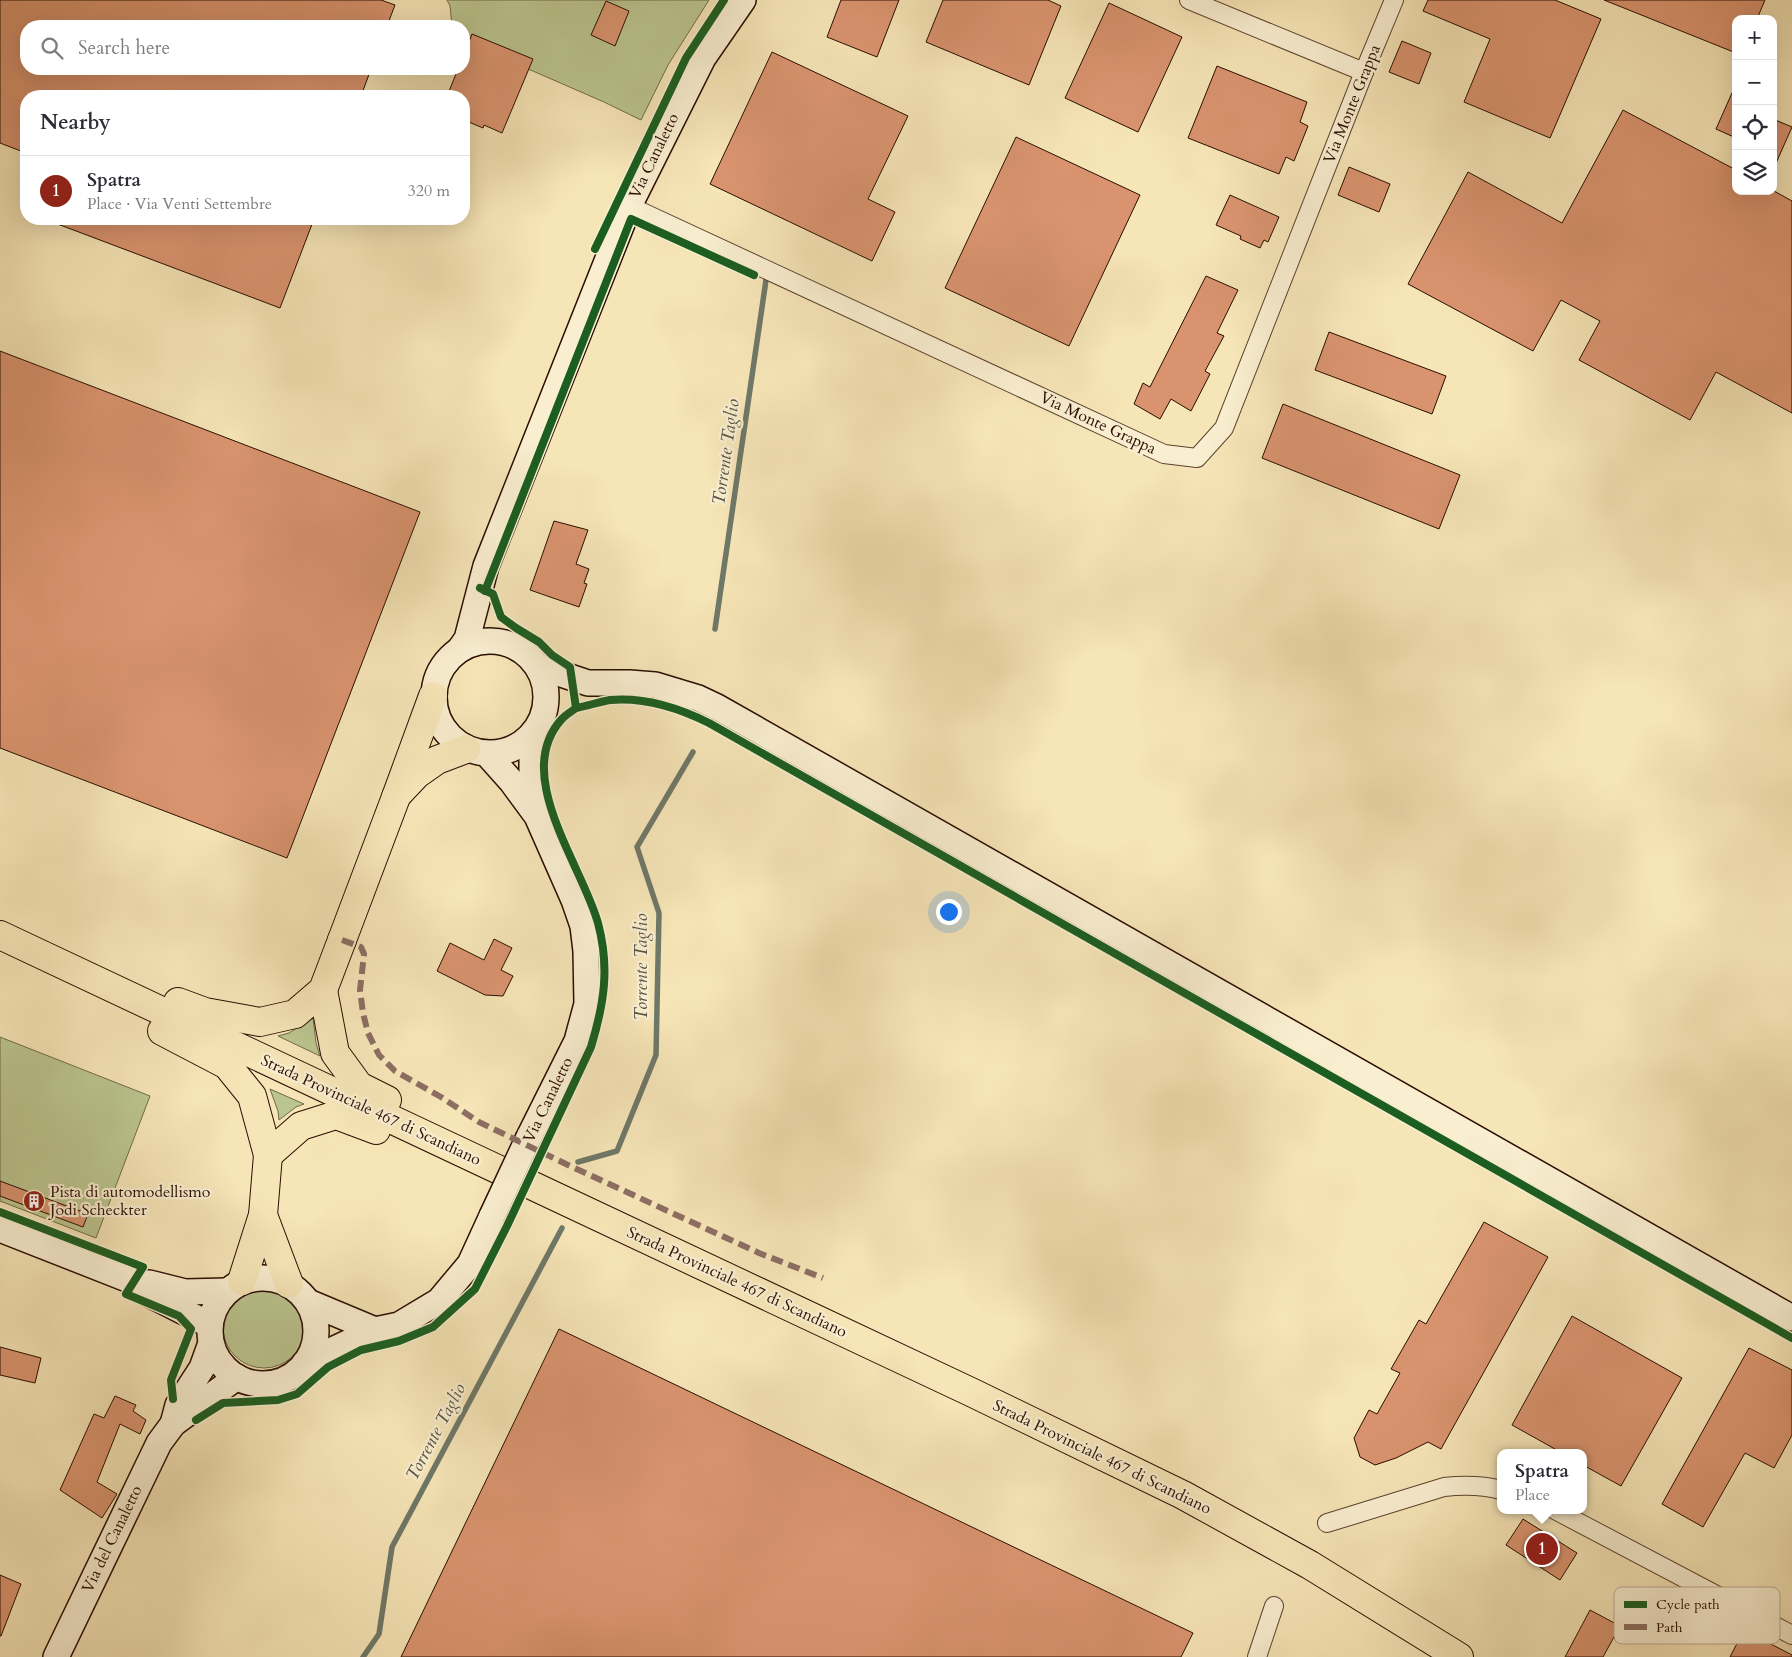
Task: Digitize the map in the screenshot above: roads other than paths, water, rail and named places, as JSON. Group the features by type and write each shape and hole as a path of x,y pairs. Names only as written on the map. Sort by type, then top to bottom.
{"main road":[{"name":"Via Canaletto","path":"460,649 467,639 476,601 490,557 629,206 703,58 743,0"},
{"path":"396,797 417,774 437,760 476,751 506,751 516,748 532,736 538,728 545,710 546,687 537,666 531,658 515,647 498,639 484,618 476,601"},
{"path":"10,940 205,1012 260,1022 294,1014 323,990 433,696 438,674 451,656 460,649 482,641 493,641 515,647"},
{"path":"537,666 588,682 655,685 698,698 718,707 1792,1318"},
{"path":"545,710 588,682"},
{"path":"433,696 435,712 442,727 456,743 476,751"},
{"name":"Via Canaletto","path":"532,736 532,780 537,816"},
{"name":"Via Canaletto","path":"305,1363 375,1330 399,1325 439,1301 470,1264 529,1137 577,1041 587,1004 586,951 583,926 574,900 537,816 512,782 476,751"},
{"path":"10,940 120,1008 227,1065 252,1096 268,1155 263,1216 235,1286 215,1306 202,1368 178,1404 173,1424"},
{"name":"Strada Provinciale 467 di Scandiano","path":"10,940 973,1393 1183,1495 1310,1565 1460,1657"},
{"path":"323,990 335,1053 359,1086 463,1136 562,1200"},
{"path":"268,1155 301,1126 336,1115 562,1200"},
{"path":"140,1284 143,1293 210,1334 214,1354 220,1363 237,1378 247,1382 268,1384 289,1377 305,1363 313,1349 316,1333 313,1311 298,1293 263,1216"},
{"path":"0,1229 140,1284 149,1283 184,1292 235,1286 261,1277 271,1278 375,1330"},
{"path":"173,1424 237,1378"},
{"name":"Via del Canaletto","path":"56,1657 159,1443 173,1424"}],"street":[{"path":"1189,0 1364,72"},
{"name":"Via Monte Grappa","path":"629,206 1164,454 1198,458 1224,428 1394,0"},
{"path":"1327,1523 1444,1487 1461,1485 1497,1489"},
{"path":"1563,1514 1701,1587"},
{"path":"1258,1657 1274,1606"},
{"path":"1780,1629 1792,1635"}],"waterway":[{"name":"Torrente Taglio","path":"715,629 766,280"},
{"name":"Torrente Taglio","path":"578,1162 617,1151 656,1055 659,913 637,847 693,752"},
{"name":"Torrente Taglio","path":"363,1657 379,1634 392,1547 562,1228"}],"place":[{"name":"Pista di automodellismo Jodi Scheckter","path":"34,1201"},
{"name":"Spatra","path":"1542,1549"}]}
